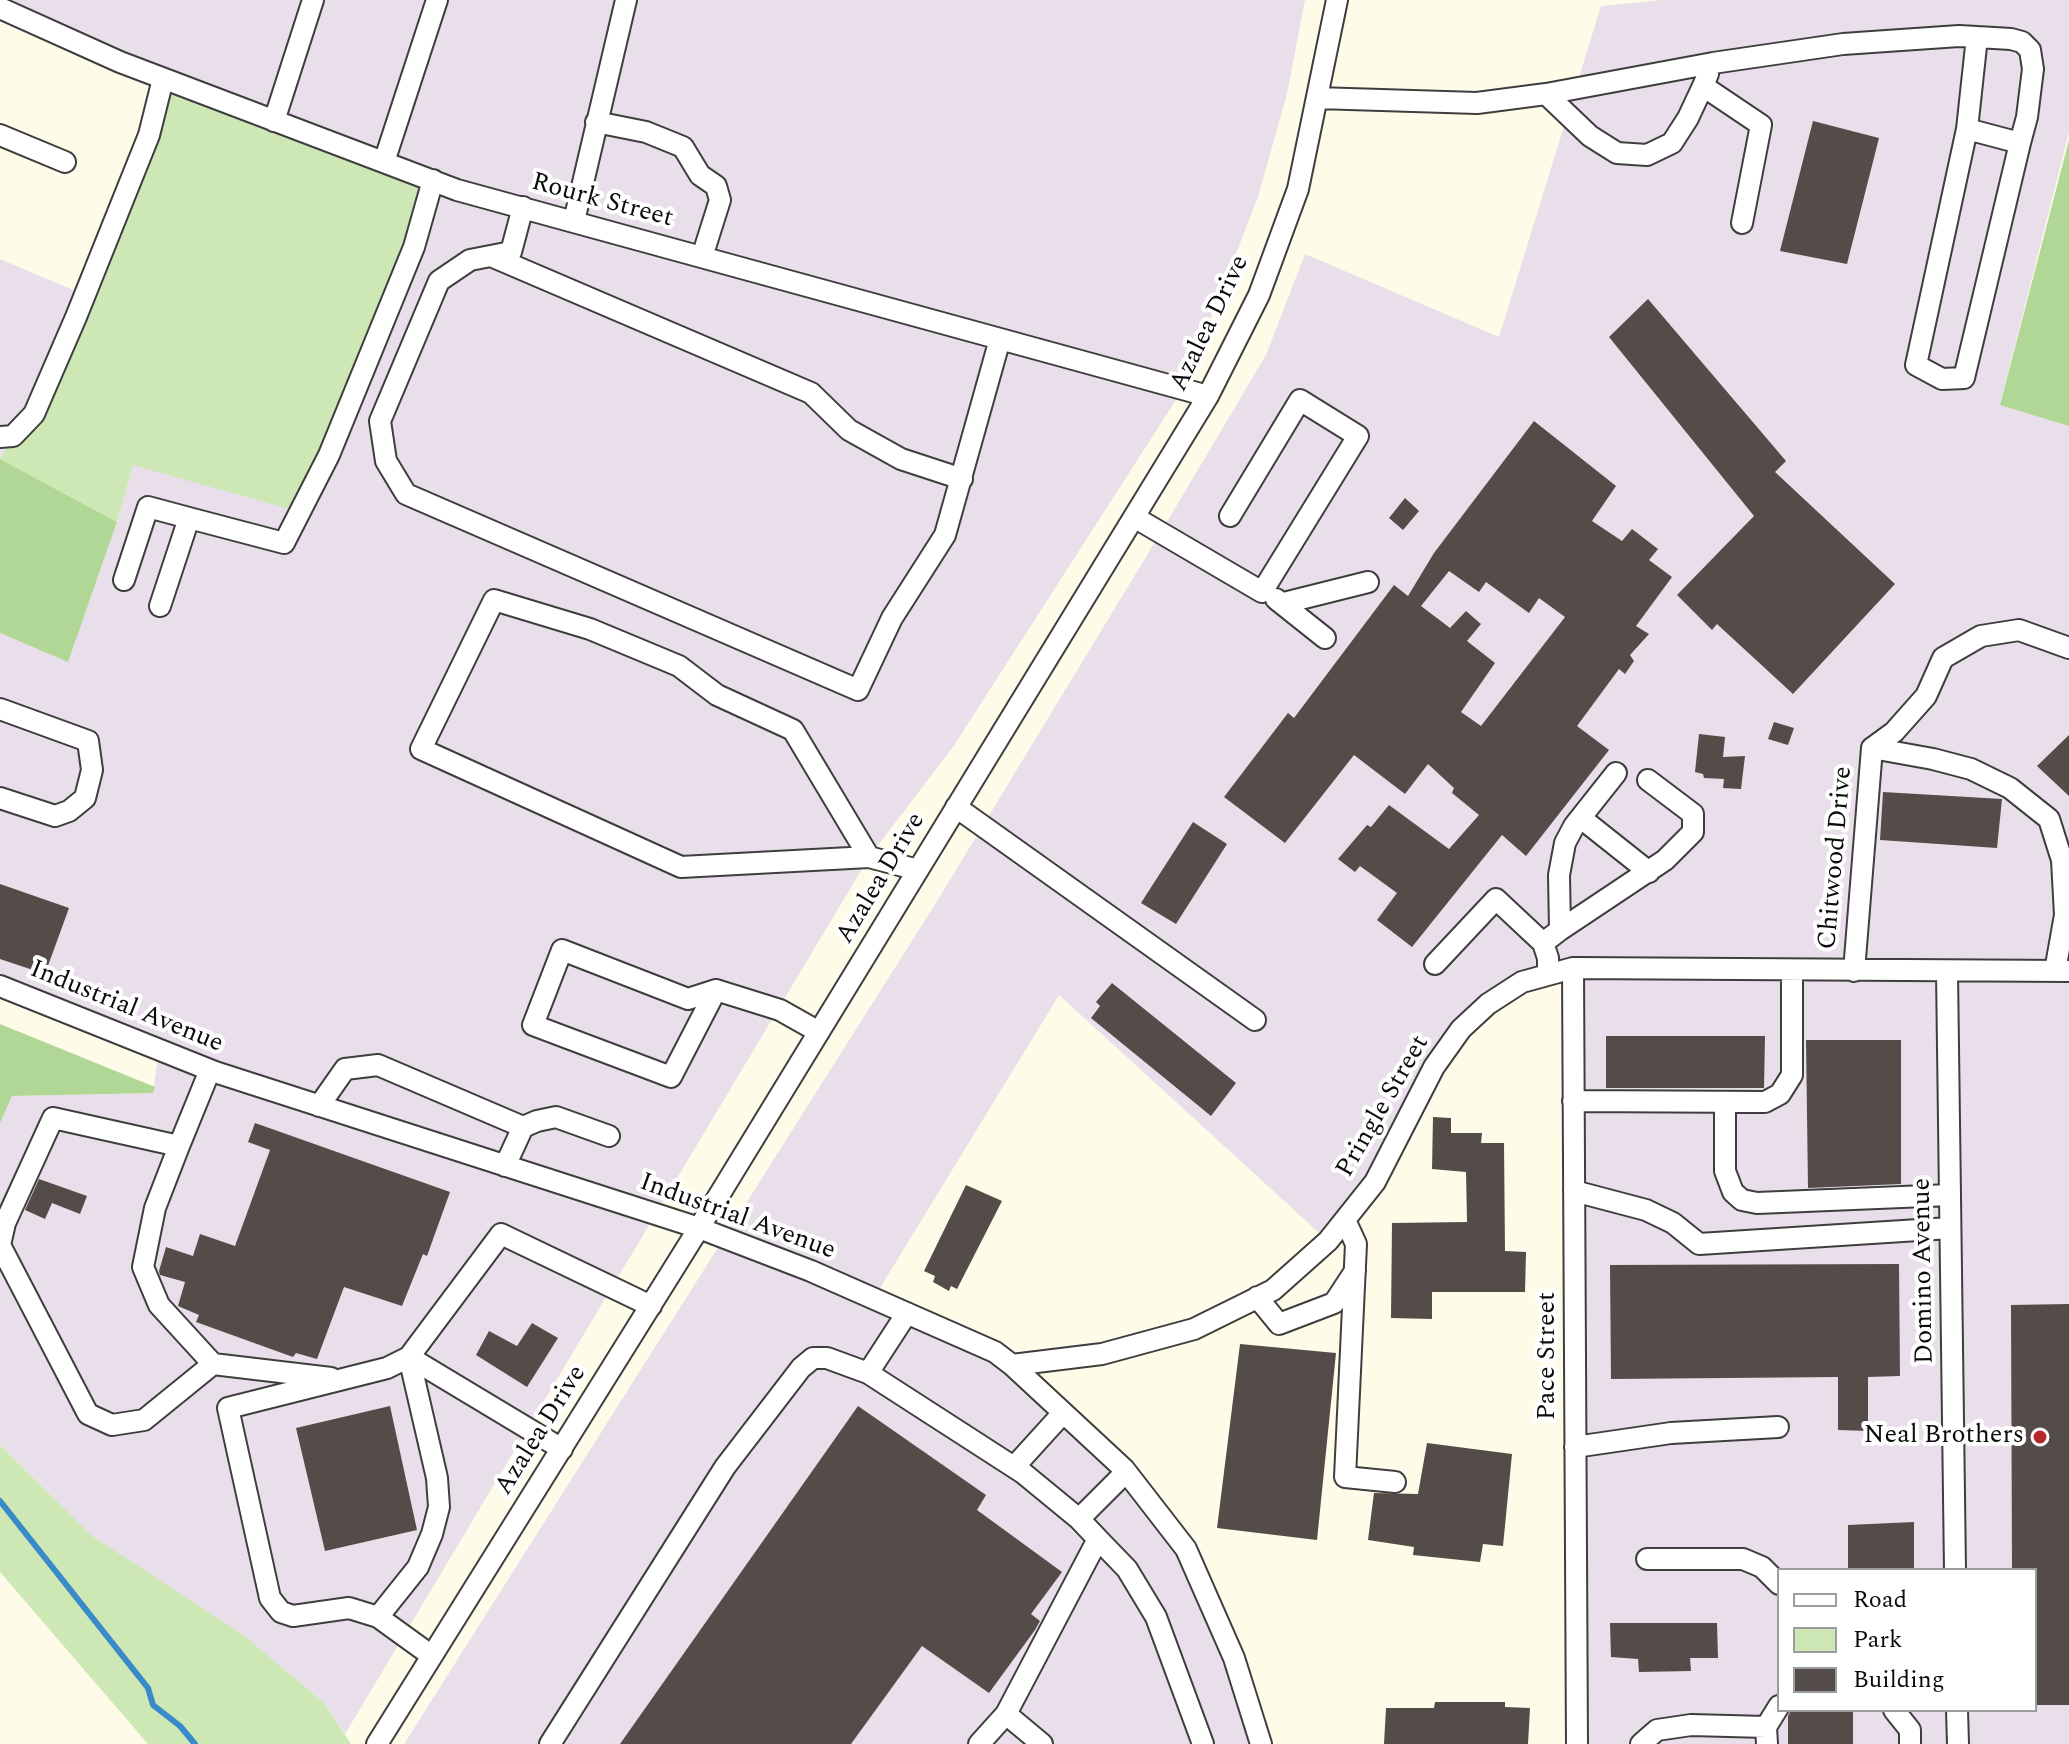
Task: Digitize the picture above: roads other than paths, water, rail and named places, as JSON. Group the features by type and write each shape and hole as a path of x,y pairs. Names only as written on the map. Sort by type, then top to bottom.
{"street":[{"path":"274,121 313,0"},
{"path":"384,162 437,0"},
{"path":"574,221 626,0"},
{"name":"Azalea Drive","path":"377,1744 651,1306 1208,396 1259,295 1298,189 1337,0"},
{"name":"Rourk Street","path":"0,8 163,79 433,180 1208,396"},
{"path":"1317,98 1477,103 1843,44 1977,37 2022,42 2030,50 2033,69 2030,98 1964,378 1942,379 1916,365 1967,129 1977,37"},
{"path":"1546,94 1590,136 1617,153 1647,155 1672,143 1688,118 1713,63"},
{"path":"0,437 13,436 34,414 149,135 163,79"},
{"path":"1703,86 1761,125 1742,223"},
{"path":"596,122 646,132 683,147 700,175 716,186 720,200 702,257"},
{"path":"1967,129 2020,143"},
{"path":"0,135 65,162"},
{"path":"124,580 148,507 284,543 329,455 414,247 433,180"},
{"path":"523,207 511,252 470,260 439,281 380,421 386,461 406,494 858,690 892,618 945,535 1000,339"},
{"path":"491,256 811,393 849,430 901,459 962,479"},
{"path":"1230,516 1300,400 1357,435 1262,592"},
{"path":"1134,517 1284,603 1325,638"},
{"path":"160,606 189,518"},
{"path":"1284,603 1368,582"},
{"path":"869,857 793,730 717,695 679,666 590,629 494,600 421,749 681,867 869,857 918,870"},
{"path":"1872,748 1894,732 1926,696 1943,658 1981,636 2019,630 2069,648"},
{"path":"0,709 88,741 92,770 85,798 69,811 55,816 0,798"},
{"path":"1872,748 1971,769 2010,788 2049,819 2062,860 2067,913 2062,971"},
{"name":"Chitwood Drive","path":"1854,971 1872,748"},
{"path":"1560,930 1560,857 1581,818 1616,773"},
{"path":"1543,943 1649,872 1693,832 1693,814 1648,780"},
{"path":"956,807 1255,1020"},
{"path":"1581,818 1649,872"},
{"path":"1435,964 1496,899 1543,943 1548,958 1548,974"},
{"path":"716,990 671,1077 533,1025 562,950 688,999 716,990 780,1010 819,1032"},
{"name":"Pringle Street","path":"1012,1365 1102,1354 1194,1329 1273,1290 1328,1241 1375,1182 1434,1067 1461,1029 1488,1004 1522,982 1573,968 2062,971"},
{"name":"Pace Street","path":"1573,968 1577,1744"},
{"path":"1573,1101 1765,1102 1780,1094 1792,1075 1792,971"},
{"name":"Domino Avenue","path":"1947,972 1955,1568"},
{"name":"Industrial Avenue","path":"0,986 210,1070 699,1228 811,1271 995,1352 1126,1472 1186,1549 1234,1658 1261,1744"},
{"path":"319,1106 345,1069 378,1065 523,1127 556,1117 609,1136"},
{"path":"210,1070 155,1208 143,1267 159,1305 213,1364 343,1379"},
{"path":"1725,1102 1725,1171 1733,1192 1742,1200 1757,1203 1950,1195"},
{"path":"179,1146 53,1118 5,1223 0,1245 88,1414 112,1425 144,1420 213,1364"},
{"path":"505,1166 523,1127"},
{"path":"1574,1191 1646,1210 1673,1223 1699,1244 1950,1228"},
{"path":"1345,1220 1356,1244 1345,1477 1395,1482"},
{"path":"432,1656 378,1617 349,1608 293,1616 281,1612 270,1598 228,1408 387,1368 409,1357 501,1234 651,1306"},
{"path":"1257,1297 1279,1324 1334,1303 1356,1271"},
{"path":"868,1373 907,1313"},
{"path":"409,1357 562,1449"},
{"path":"378,1617 418,1567 439,1507 437,1478 409,1357"},
{"path":"550,1744 725,1467 801,1368 813,1358 827,1358 868,1373 1014,1467 1079,1519 1127,1569 1156,1617 1203,1744"},
{"path":"1014,1467 1063,1413"},
{"path":"1575,1447 1671,1433 1778,1427"},
{"path":"1079,1519 1126,1472"},
{"path":"979,1744 1006,1714 1098,1539"},
{"path":"1647,1559 1743,1559 1762,1567 1777,1582"},
{"path":"1641,1744 1657,1730 1691,1725 1767,1735 1777,1711"},
{"path":"1896,1712 1910,1730 1910,1744"},
{"path":"1957,1712 1958,1744"},
{"path":"1006,1714 1042,1744"}],"waterway":[{"path":"0,1501 148,1688 153,1705 180,1726 195,1744"}],"place":[{"name":"Neal Brothers","path":"2040,1437"}]}
